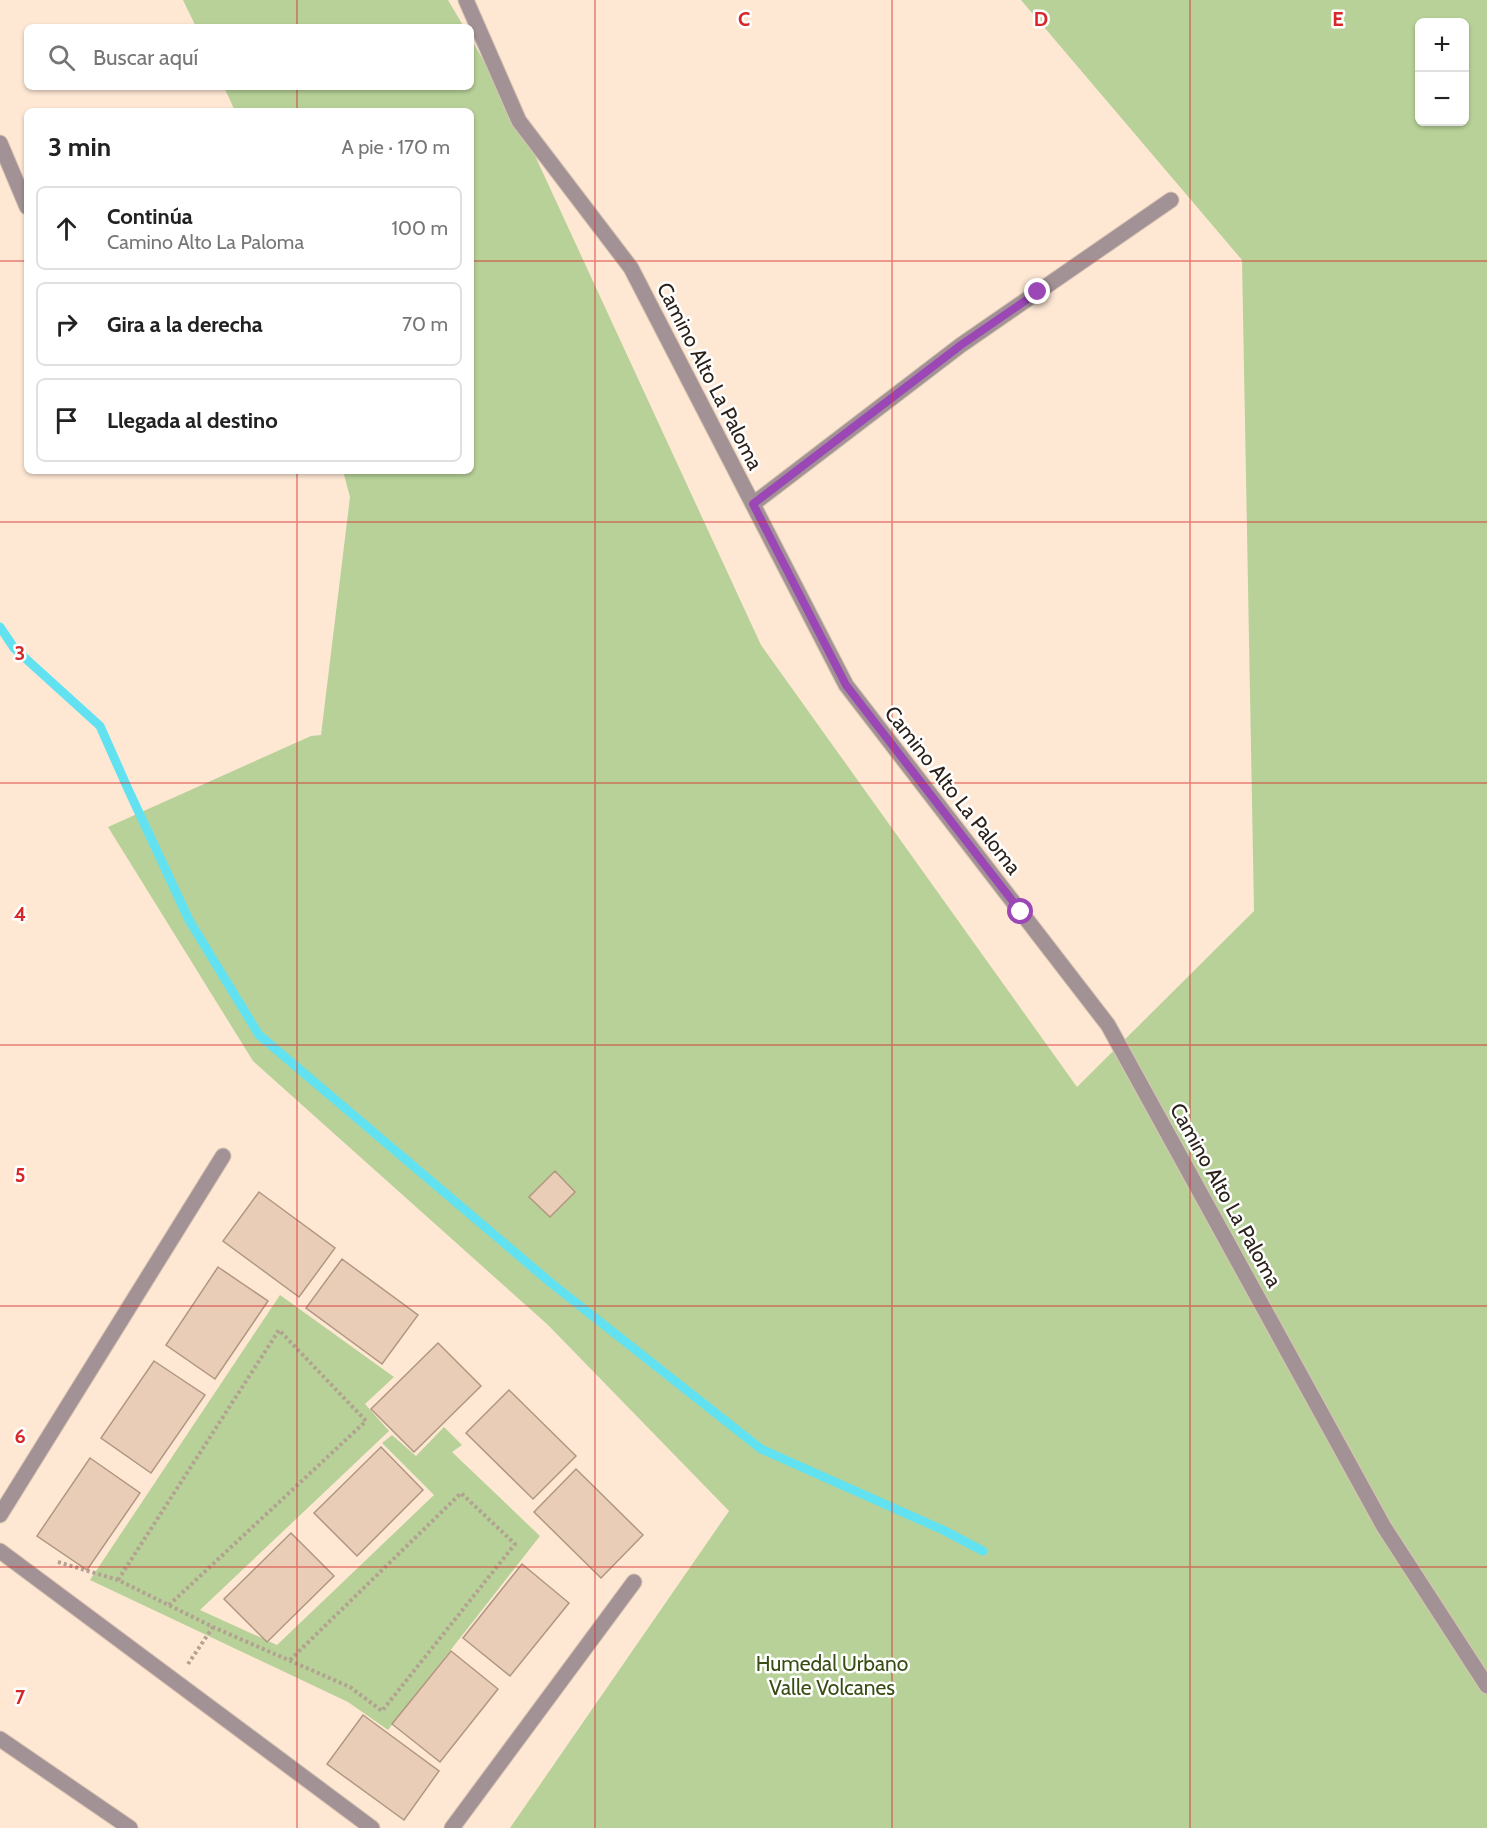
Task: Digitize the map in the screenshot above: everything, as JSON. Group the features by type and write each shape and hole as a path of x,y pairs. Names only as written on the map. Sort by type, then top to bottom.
{"street":[{"name":"Camino Alto La Paloma","path":"466,0 519,121 631,268 846,685 1108,1025 1384,1527 1487,1686"},
{"path":"0,143 24,200"},
{"path":"753,504 961,345 1171,200"},
{"path":"0,1515 223,1156"},
{"path":"0,1551 372,1828"},
{"path":"452,1828 634,1582"},
{"path":"0,1739 123,1826"}],"path":[{"path":"118,1580 279,1330 366,1421 168,1606"},
{"path":"53,1561 118,1580 213,1628 289,1661 351,1687 382,1711 515,1544 461,1493 289,1661"},
{"path":"176,1682 213,1628"}],"green space":[{"path":"183,0 448,0 462,24 195,24"},
{"name":"Humedal Urbano Valle Volcanes","path":"1021,0 1487,0 1487,1828 510,1828 729,1511 548,1325 253,1061 108,827 311,736 321,735 350,497 344,474 474,474 474,108 234,108 225,90 474,90 474,44 519,121 761,645 1077,1087 1254,911 1242,260"},
{"path":"280,1295 394,1377 365,1404 389,1431 200,1610 277,1645 434,1495 382,1443 392,1435 416,1456 444,1427 462,1445 452,1452 540,1536 388,1730 348,1702 90,1580"}],"building":[{"path":"555,1171 575,1192 550,1217 529,1197"},
{"path":"259,1192 335,1248 299,1297 223,1241"},
{"path":"342,1259 418,1315 382,1364 306,1308"},
{"path":"218,1267 268,1301 215,1379 166,1345"},
{"path":"438,1343 481,1386 414,1452 371,1409"},
{"path":"154,1361 205,1395 151,1473 101,1438"},
{"path":"509,1390 576,1456 533,1499 466,1433"},
{"path":"381,1447 423,1490 357,1556 314,1513"},
{"path":"90,1458 140,1493 87,1570 37,1536"},
{"path":"576,1469 643,1535 601,1578 534,1512"},
{"path":"291,1533 334,1576 267,1642 224,1599"},
{"path":"522,1564 569,1603 510,1676 463,1638"},
{"path":"451,1651 498,1689 440,1762 392,1724"},
{"path":"363,1715 439,1771 404,1820 327,1764"}],"waterway":[{"path":"0,627 14,648 100,726 189,920 259,1035 551,1283 761,1449 943,1530 983,1551"}],"route":[{"path":"1021,912 846,685 753,504 961,345 1038,292"}]}
